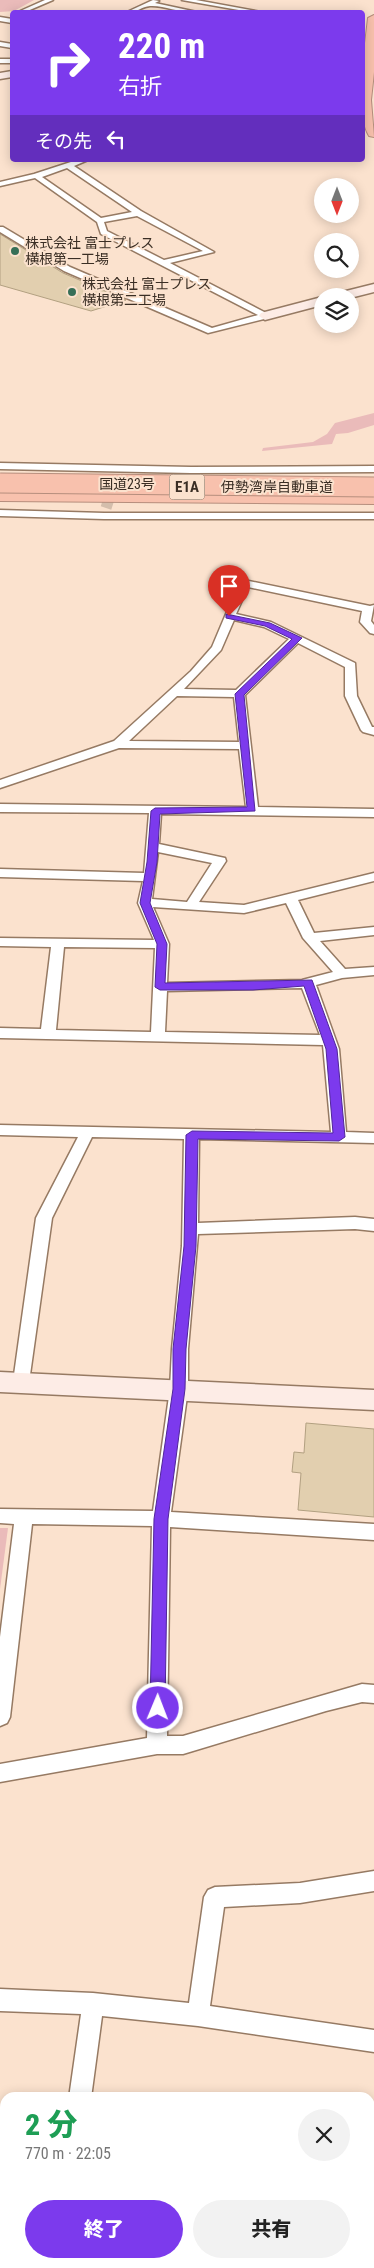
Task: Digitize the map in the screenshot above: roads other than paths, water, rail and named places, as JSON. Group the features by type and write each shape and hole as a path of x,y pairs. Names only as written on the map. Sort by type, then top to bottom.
{"highway":[{"path":"369,131 365,112 369,100 365,75 373,48 374,18"},
{"name":"伊勢湾岸自動車道","path":"0,482 161,486 374,486"},
{"name":"国道23号","path":"0,495 374,498"}],"street":[{"path":"26,10 50,0"},
{"path":"134,10 158,0"},
{"path":"185,0 246,10"},
{"path":"148,4 182,10"},
{"path":"0,184 36,176 78,162"},
{"path":"68,165 138,213 210,252 161,263"},
{"path":"36,176 100,220 104,232 266,316"},
{"path":"100,220 138,213"},
{"path":"0,229 66,269 211,330 314,303"},
{"path":"359,292 374,288"},
{"path":"0,466 117,473 374,469"},
{"path":"0,513 105,512 374,516"},
{"path":"118,744 195,673 217,648 244,583 371,609 364,618 365,622 374,631"},
{"path":"229,616 267,624 351,665 351,696 367,730 374,731"},
{"path":"174,692 239,694 297,638"},
{"path":"239,694 252,809"},
{"path":"0,784 118,744 245,746"},
{"path":"0,808 155,811 252,809 374,813"},
{"path":"155,811 154,847 145,903 162,944 158,1036"},
{"path":"154,847 220,861 191,905"},
{"path":"0,873 150,877"},
{"path":"145,903 244,909 374,877"},
{"path":"291,898 310,938 342,974"},
{"path":"310,938 374,931"},
{"path":"0,942 162,944"},
{"path":"48,1034 58,943"},
{"path":"160,987 253,986 308,983 342,974 374,972"},
{"path":"308,983 327,1040 332,1049 339,1137"},
{"path":"0,1034 327,1040"},
{"path":"0,1130 374,1138"},
{"path":"87,1132 44,1218 11,1382 374,1400"},
{"path":"157,1746 161,1519 179,1389 180,1349 190,1229 192,1135"},
{"path":"190,1229 355,1223 374,1225"},
{"path":"0,1516 161,1519 374,1532"},
{"path":"0,1717 24,1516"},
{"path":"0,1774 157,1746 183,1745 326,1702 362,1693 374,1694"},
{"path":"198,2015 215,1897 300,1893 374,1881"},
{"path":"0,2000 93,2004 198,2015 374,2041"},
{"path":"81,2092 93,2004"}],"tunnel":[{"path":"106,508 114,483"}],"place":[{"name":"株式会社 富士プレス 横根第一工場","path":"15,251"},
{"name":"株式会社 富士プレス 横根第二工場","path":"72,292"}]}
